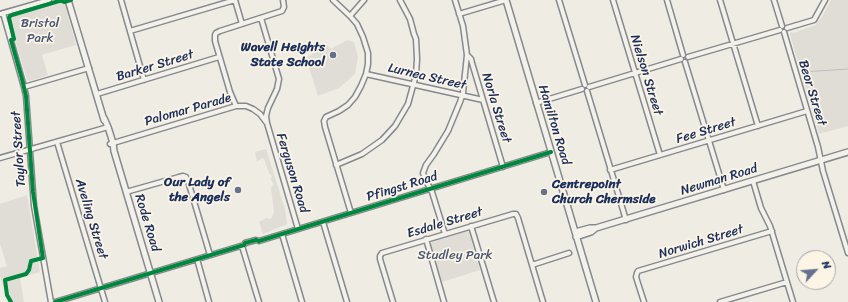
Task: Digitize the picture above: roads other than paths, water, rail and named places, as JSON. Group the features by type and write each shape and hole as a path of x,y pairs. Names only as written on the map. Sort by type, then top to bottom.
{"main road":[{"name":"Rode Road","path":"68,0 159,302"},
{"name":"Hamilton Road","path":"506,0 596,302"},
{"name":"Newman Road","path":"576,234 590,228 596,228 626,220 848,152"}],"street":[{"path":"2,14 49,0"},
{"path":"121,0 144,80"},
{"path":"130,31 235,0 242,24"},
{"path":"236,106 214,41 215,34 220,31 280,12 283,10 284,6 283,0"},
{"path":"333,0 357,24 367,48 368,60 366,74 361,86 348,105 324,119 324,124 351,213"},
{"path":"350,16 364,0"},
{"path":"336,165 362,154 382,140 395,126 408,104 414,84 417,66 416,39 410,19 400,0"},
{"path":"445,234 431,189 423,173 426,165 448,131 462,96 467,55 464,34 455,0"},
{"path":"459,14 506,0"},
{"path":"559,0 626,220"},
{"name":"Nielson Street","path":"613,0 660,155"},
{"path":"667,0 724,190"},
{"path":"720,0 758,126"},
{"path":"774,0 782,32 786,31 786,28"},
{"path":"536,103 733,44 781,28 784,25 786,28 814,20 825,0"},
{"name":"Taylor Street","path":"2,14 26,96 34,206 51,302"},
{"path":"261,18 279,79 278,89 268,108 266,116 267,123"},
{"name":"Beor Street","path":"784,32 818,147 823,171 848,253"},
{"name":"Norla Street","path":"467,55 472,61 503,167"},
{"name":"Barker Street","path":"97,94 220,57"},
{"path":"24,87 89,68"},
{"name":"Lurnea Street","path":"366,74 483,100"},
{"name":"Palomar Parade","path":"112,143 236,106 246,106 253,109 260,114 267,123"},
{"name":"Fee Street","path":"610,170 807,111"},
{"name":"Ferguson Road","path":"267,123 298,229"},
{"path":"0,158 107,128"},
{"name":"Aveling Street","path":"57,142 105,302"},
{"name":"Pfingst Road","path":"55,302 210,255 257,243 259,241 551,152"},
{"path":"126,192 181,176 186,177 210,255"},
{"path":"753,181 761,208 772,231 793,302"},
{"name":"Esdale Street","path":"393,302 380,259 384,252 511,214 516,214 518,218 532,265"},
{"path":"323,222 347,302"},
{"path":"471,226 494,302"},
{"name":"Norwich Street","path":"644,302 637,279 637,273 641,270 772,231"},
{"path":"282,234 302,302"},
{"path":"426,240 444,302"},
{"path":"243,246 259,302"},
{"path":"543,302 532,265 569,254"},
{"path":"197,259 209,302"},
{"path":"720,302 787,282"}],"waterway":[{"path":"803,72 848,69"}],"place":[{"name":"Wavell Heights State School","path":"333,55"},
{"name":"Our Lady of the Angels","path":"238,190"},
{"name":"Centrepoint Church Chermside","path":"544,192"}],"park label":[{"name":"Bristol Park","path":"40,32"},
{"name":"Studley Park","path":"455,256"}]}
